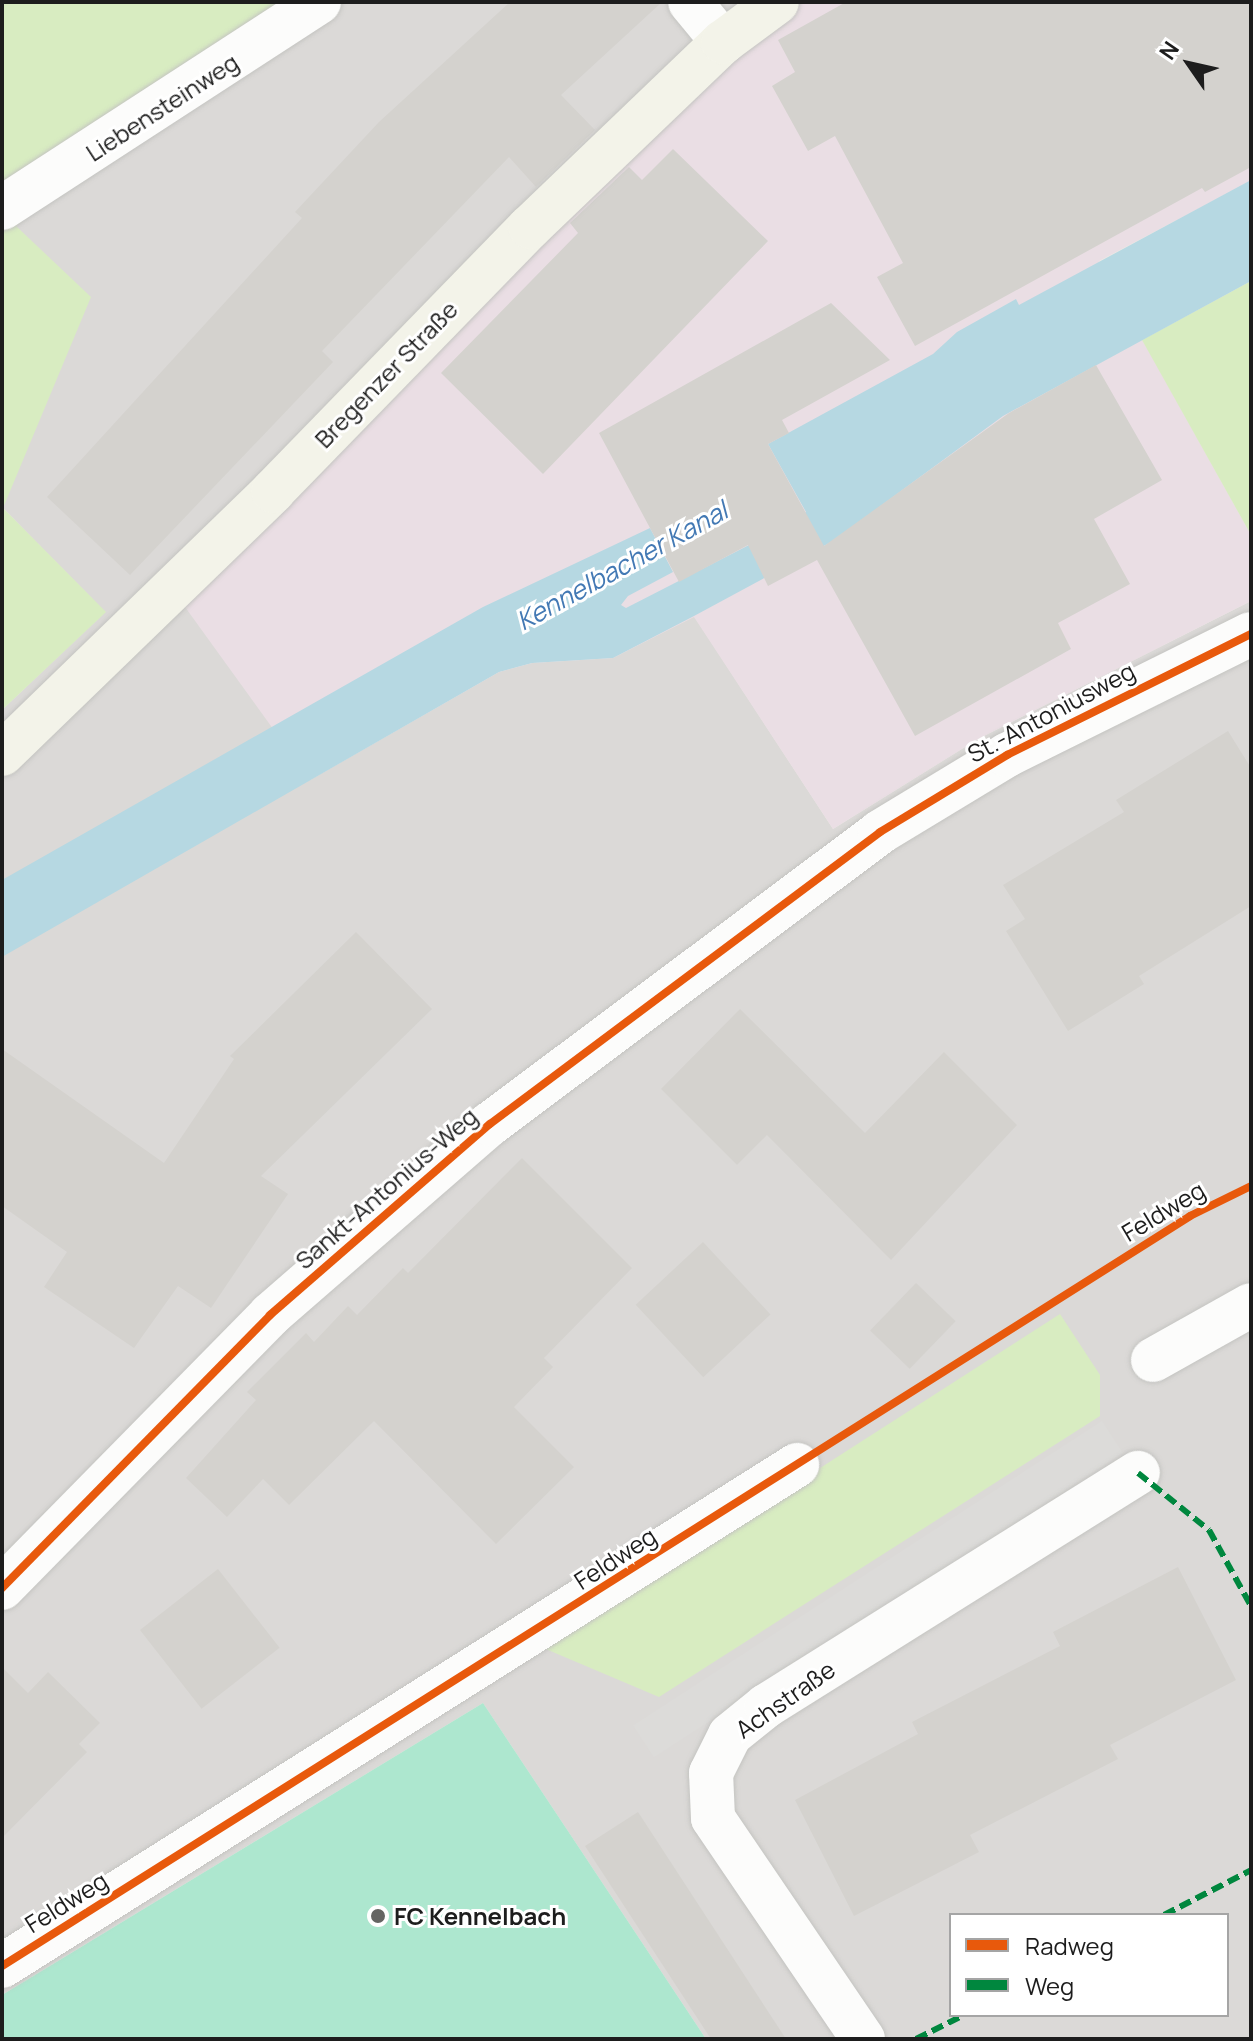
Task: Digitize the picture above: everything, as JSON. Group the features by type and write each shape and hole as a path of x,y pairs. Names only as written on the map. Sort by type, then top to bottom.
{"main road":[{"name":"Bregenzer Straße","path":"2,754 723,42 777,2"}],"street":[{"name":"Liebensteinweg","path":"2,208 319,2"},
{"path":"690,2 723,42"},
{"name":"St.-Antoniusweg","path":"835,862 1007,755 1251,634"},
{"name":"Sankt-Antonius-Weg","path":"2,1588 270,1315 490,1124 835,862"},
{"path":"1153,1360 1251,1305"},
{"name":"Feldweg","path":"2,1966 797,1465"},
{"name":"Achstraße","path":"863,2039 713,1818 711,1773 730,1735 766,1706 1138,1473"}],"shaded area":[{"path":"292,2 803,2 732,55 310,780 499,672 532,663 613,658 694,616 833,829 978,739 1251,601 1251,2039 706,2039 483,1703 2,1995 2,710 105,612 3,508 16,226"},
{"path":"803,2 1251,2 1251,181 1099,261 1251,535 1251,601 978,739 833,829 694,617 613,658 532,663 499,672 310,780 180,600 732,55"},
{"path":"1102,1421 1123,1453 654,1757 633,1725"}],"green space":[{"path":"2,2 286,2 16,226 91,297 3,508 106,612 2,710"},
{"path":"1251,281 1251,535 1142,340"},
{"path":"1060,1314 1100,1375 1100,1416 659,1697 541,1647"},
{"name":"FC Kennelbach","path":"483,1703 706,2039 2,2039 2,1995"}],"water":[{"name":"Kennelbacher Kanal","path":"1251,180 1251,281 1003,416 833,541 613,658 532,663 499,672 2,957 2,880 483,607 650,528 673,572 628,596 621,605 626,608 753,543 806,512 768,444 933,354 957,332 1016,299 1019,305"}],"building":[{"path":"510,2 662,2 561,95 595,130 536,187 509,157 322,351 333,362 130,575 47,497 302,218 295,212 379,122"},
{"path":"846,2 1251,2 1251,167 1205,192 1202,188 915,346 877,277 903,263 835,136 808,151 772,86 795,72 778,40"},
{"path":"673,149 768,241 543,474 441,373 578,233 570,223 629,167 642,180"},
{"path":"831,303 890,360 782,420 789,433 768,444 824,546 1009,413 1096,365 1162,480 1094,519 1130,584 1058,623 1071,649 915,736 817,560 768,586 748,545 679,582 599,433"},
{"path":"1228,731 1251,768 1251,906 1139,976 1144,984 1068,1031 1006,931 1025,919 1003,885 1124,812 1116,800"},
{"path":"356,932 432,1009 261,1176 288,1194 211,1308 178,1286 134,1348 44,1287 67,1252 2,1206 2,1049 164,1163 234,1059 230,1056"},
{"path":"740,1009 865,1133 944,1052 1017,1125 891,1260 767,1135 737,1165 661,1089"},
{"path":"522,1158 632,1268 544,1358 553,1367 514,1407 574,1467 496,1544 374,1421 289,1505 263,1479 227,1517 186,1478 256,1400 247,1392 306,1333 314,1342 348,1306 357,1315 403,1268 408,1273"},
{"path":"703,1242 771,1314 703,1377 636,1305"},
{"path":"916,1283 956,1321 910,1369 870,1330"},
{"path":"1178,1567 1236,1680 1110,1745 1118,1759 970,1835 979,1852 854,1916 795,1800 918,1734 912,1722 1060,1646 1053,1632"},
{"path":"218,1569 280,1648 202,1709 140,1630"},
{"path":"2,1667 28,1693 48,1672 100,1723 79,1744 87,1752 2,1838"},
{"path":"638,1812 786,2039 711,2039 585,1846"}],"marked path":[{"path":"1138,1473 1209,1530 1251,1606"},
{"path":"1168,1913 1251,1870"},
{"path":"916,2039 960,2017"}],"cycle path":[{"path":"2,1588 270,1315 490,1124 880,832 1007,755 1251,634"},
{"path":"2,1966 1190,1216 1251,1186"}],"place":[{"name":"FC Kennelbach","path":"378,1916"}]}
